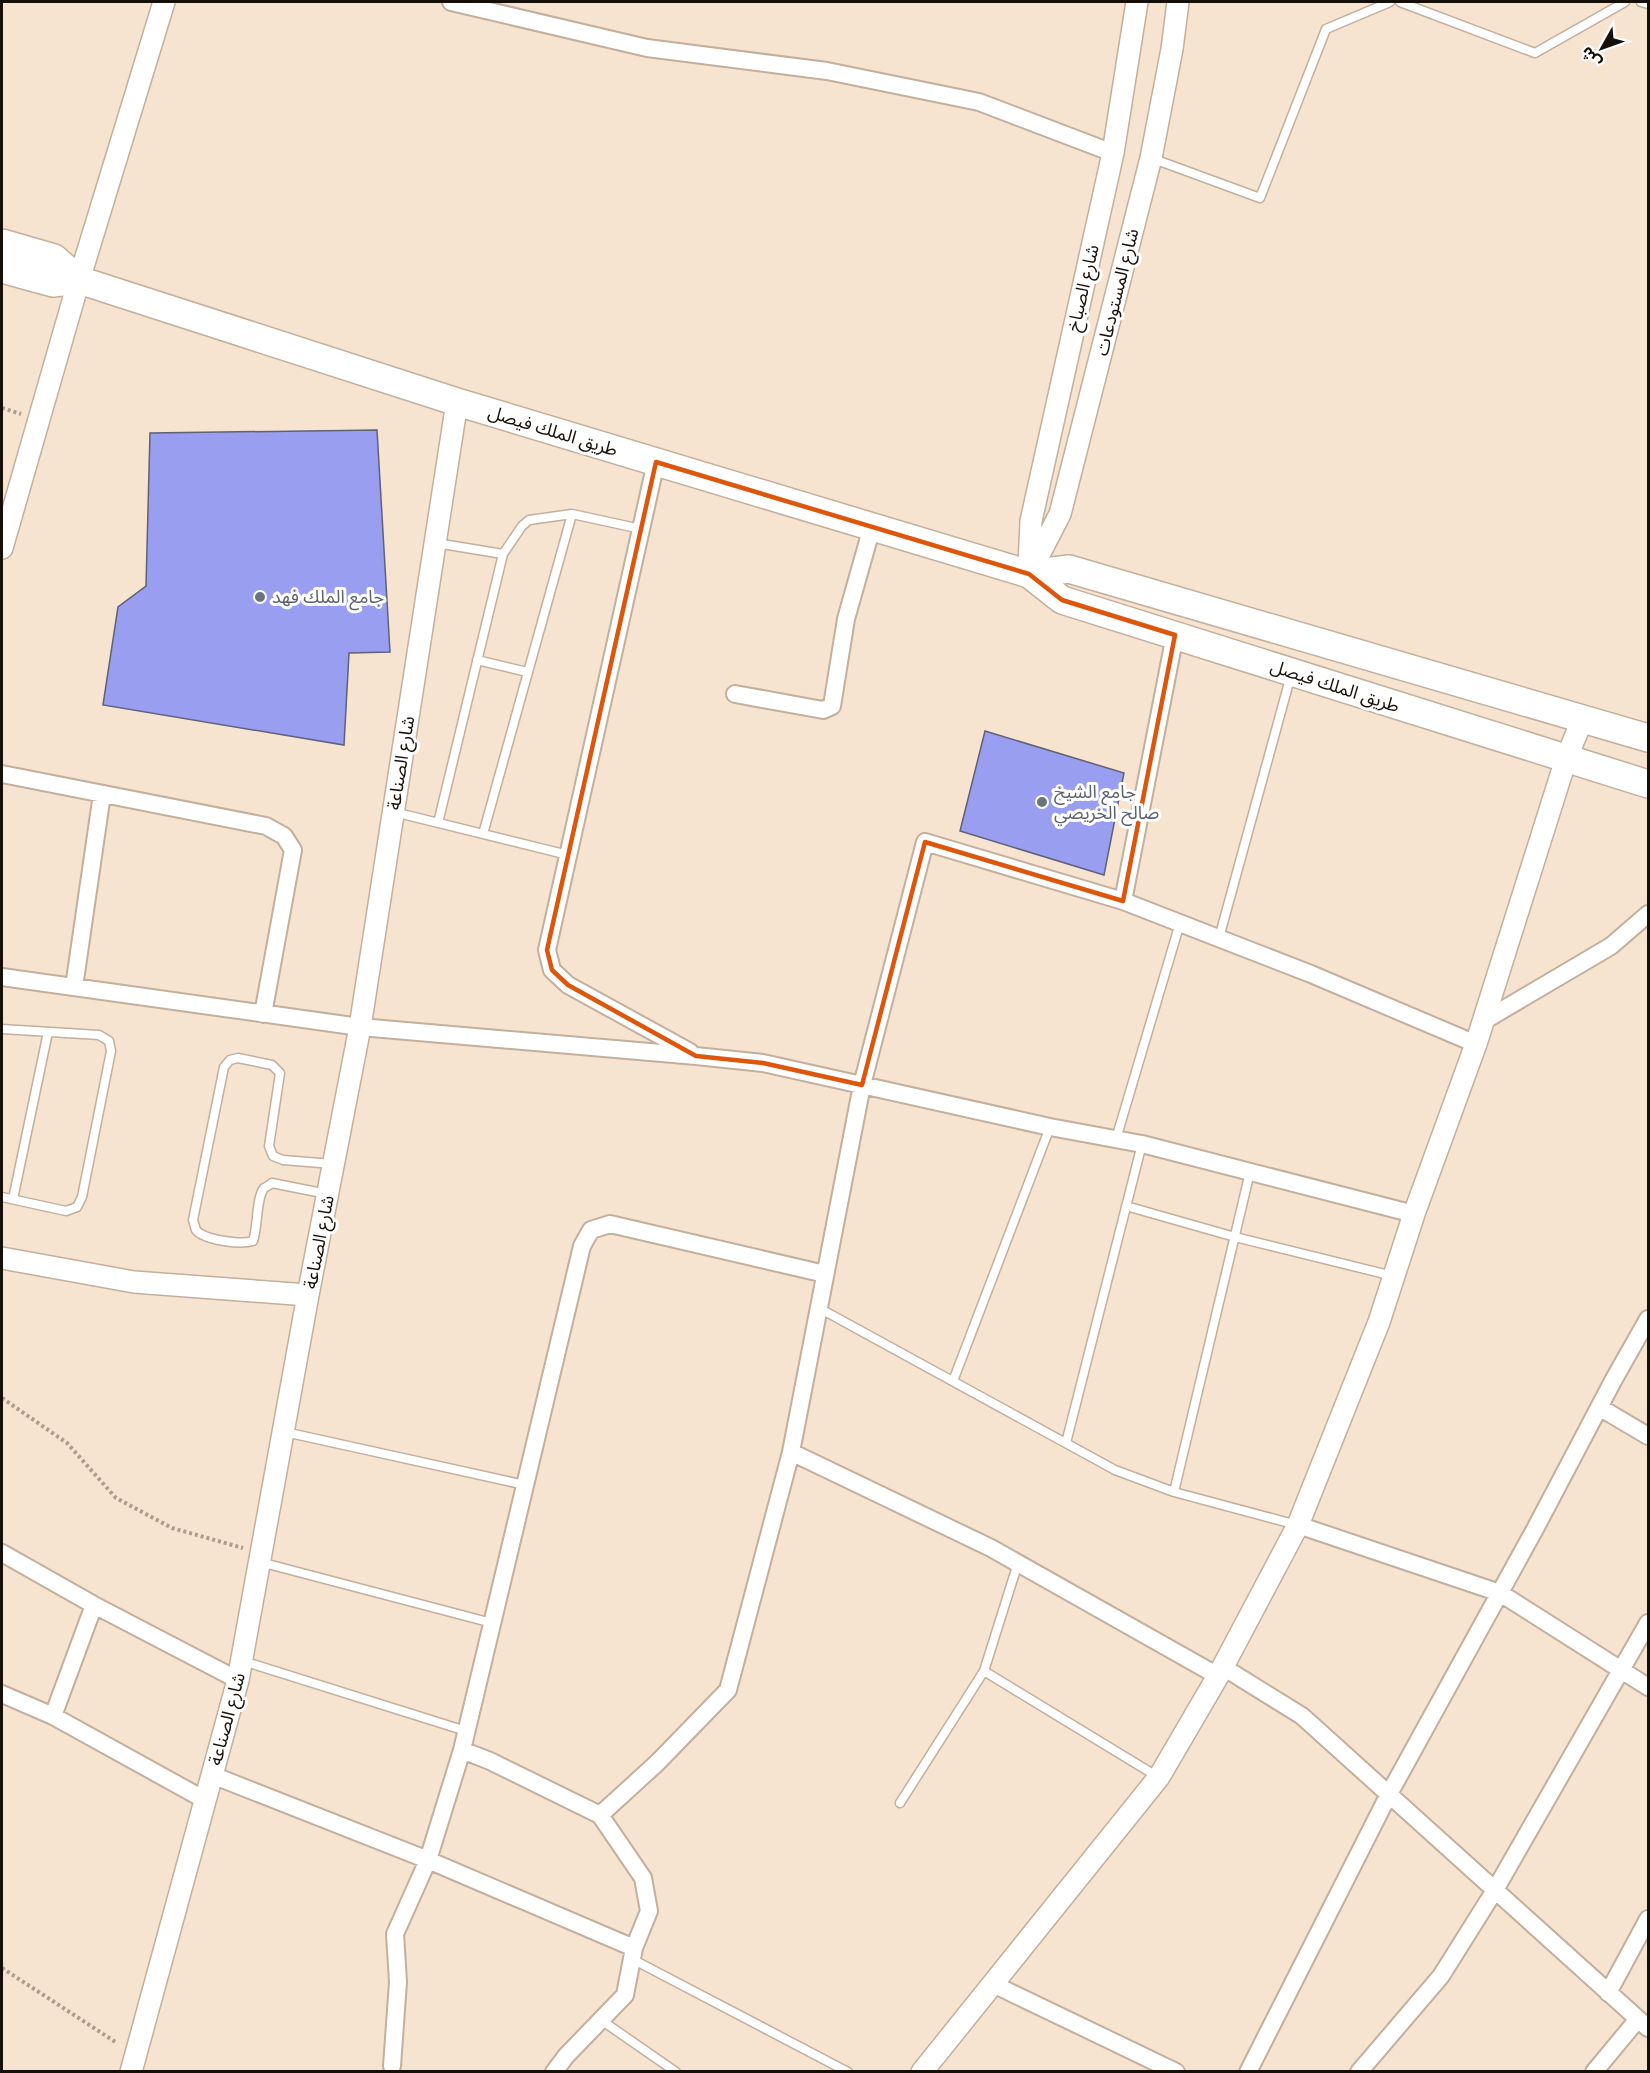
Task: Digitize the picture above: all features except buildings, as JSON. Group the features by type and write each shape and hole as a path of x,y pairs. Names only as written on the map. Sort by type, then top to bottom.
{"main road":[{"name":"طريق الملك فيصل","path":"2,243 54,258 79,280 457,402 1029,574 1062,600 1648,784"},
{"name":"طريق الملك فيصل","path":"2,269 53,283 79,280"},
{"name":"طريق الملك فيصل","path":"1029,574 1069,569 1648,738"}],"street":[{"path":"2,548 79,280 164,2"},
{"path":"451,2 647,48 827,71 979,102 1113,153"},
{"name":"شارع الصباخ","path":"1029,574 1031,521 1113,153 1137,2"},
{"name":"شارع المستودعات","path":"1029,574 1060,514 1150,158 1172,49 1178,2"},
{"name":"شارع الصناعة","path":"133,2063 240,1670 308,1295 360,1027 457,402"},
{"path":"656,462 547,950 552,970 568,985 696,1056"},
{"path":"735,694 823,710 832,706 846,619 872,527"},
{"path":"1122,900 1175,635"},
{"path":"922,2072 1056,1902 1159,1778 1220,1671 1298,1525 1379,1322 1414,1214 1476,1044 1566,759 1582,718"},
{"path":"2,774 266,826 284,836 293,850 263,1014"},
{"path":"74,987 102,794"},
{"path":"600,1815 657,1763 728,1690 791,1452 862,1085 925,842 1122,900 1311,974 1476,1044"},
{"path":"1482,1022 1611,946 1648,914"},
{"path":"2,977 360,1027 763,1063 1050,1128 1142,1144 1414,1214"},
{"path":"392,2066 398,1982 395,1934 428,1860 462,1750 582,1246 591,1230 610,1224 825,1274"},
{"path":"2,1258 134,1282 308,1295"},
{"path":"1248,2072 1389,1794 1648,1320"},
{"path":"1599,1407 1648,1436"},
{"path":"791,1452 991,1548 1302,1716 1643,2024 1598,2070"},
{"path":"1298,1525 1500,1593 1648,1687"},
{"path":"4,1559 94,1605 240,1670"},
{"path":"53,1716 94,1605"},
{"path":"1359,2072 1441,1976 1495,1890 1648,1623"},
{"path":"2,1694 53,1716 205,1800"},
{"path":"462,1750 490,1761 600,1815 643,1878 649,1911 633,1953 625,1995 566,2056 554,2072"},
{"path":"212,1775 428,1860 633,1953"},
{"path":"1608,1993 1648,1919"},
{"path":"993,1984 1176,2072"}],"lane":[{"path":"1150,158 1260,198 1326,29 1390,2"},
{"path":"1400,2 1535,53 1625,2"},
{"path":"1641,2 1648,4"},
{"path":"438,823 503,554 522,526 529,520 572,513 641,529"},
{"path":"483,834 572,513"},
{"path":"435,543 503,554"},
{"path":"477,660 527,672"},
{"path":"1219,938 1292,672"},
{"path":"393,812 568,855"},
{"path":"1116,1139 1180,923"},
{"path":"2,1029 99,1035 109,1041 111,1051 82,1197 77,1207 66,1211 2,1197"},
{"path":"13,1199 48,1032"},
{"path":"328,1194 272,1183 264,1188 261,1196 257,1231 253,1241 244,1244 206,1237 197,1230 193,1220 224,1067 230,1060 238,1058 272,1065 280,1073 269,1146 273,1156 283,1160 333,1164"},
{"path":"953,1381 1050,1128"},
{"path":"1066,1443 1142,1144"},
{"path":"1174,1492 1250,1172"},
{"path":"1126,1206 1235,1237 1394,1276"},
{"path":"819,1308 1115,1470 1174,1492 1298,1525"},
{"path":"283,1432 525,1485"},
{"path":"260,1558 492,1623"},
{"path":"900,1803 984,1671 1018,1563"},
{"path":"240,1670 466,1731"},
{"path":"984,1671 1159,1778"},
{"path":"633,1953 848,2072"},
{"path":"601,2020 676,2072"}],"path":[{"path":"2,1398 67,1443 116,1498 172,1528 260,1558"},
{"path":"2,1968 133,2063"}],"highlighted area":[{"path":"656,462 1029,574 1062,600 1175,635 1123,901 925,842 862,1085 763,1063 696,1056 568,985 552,970 547,950"}],"place":[{"name":"جامع الملك فهد","path":"260,597"},
{"name":"جامع الشيخ صالح الخريصي","path":"1042,802"}]}
